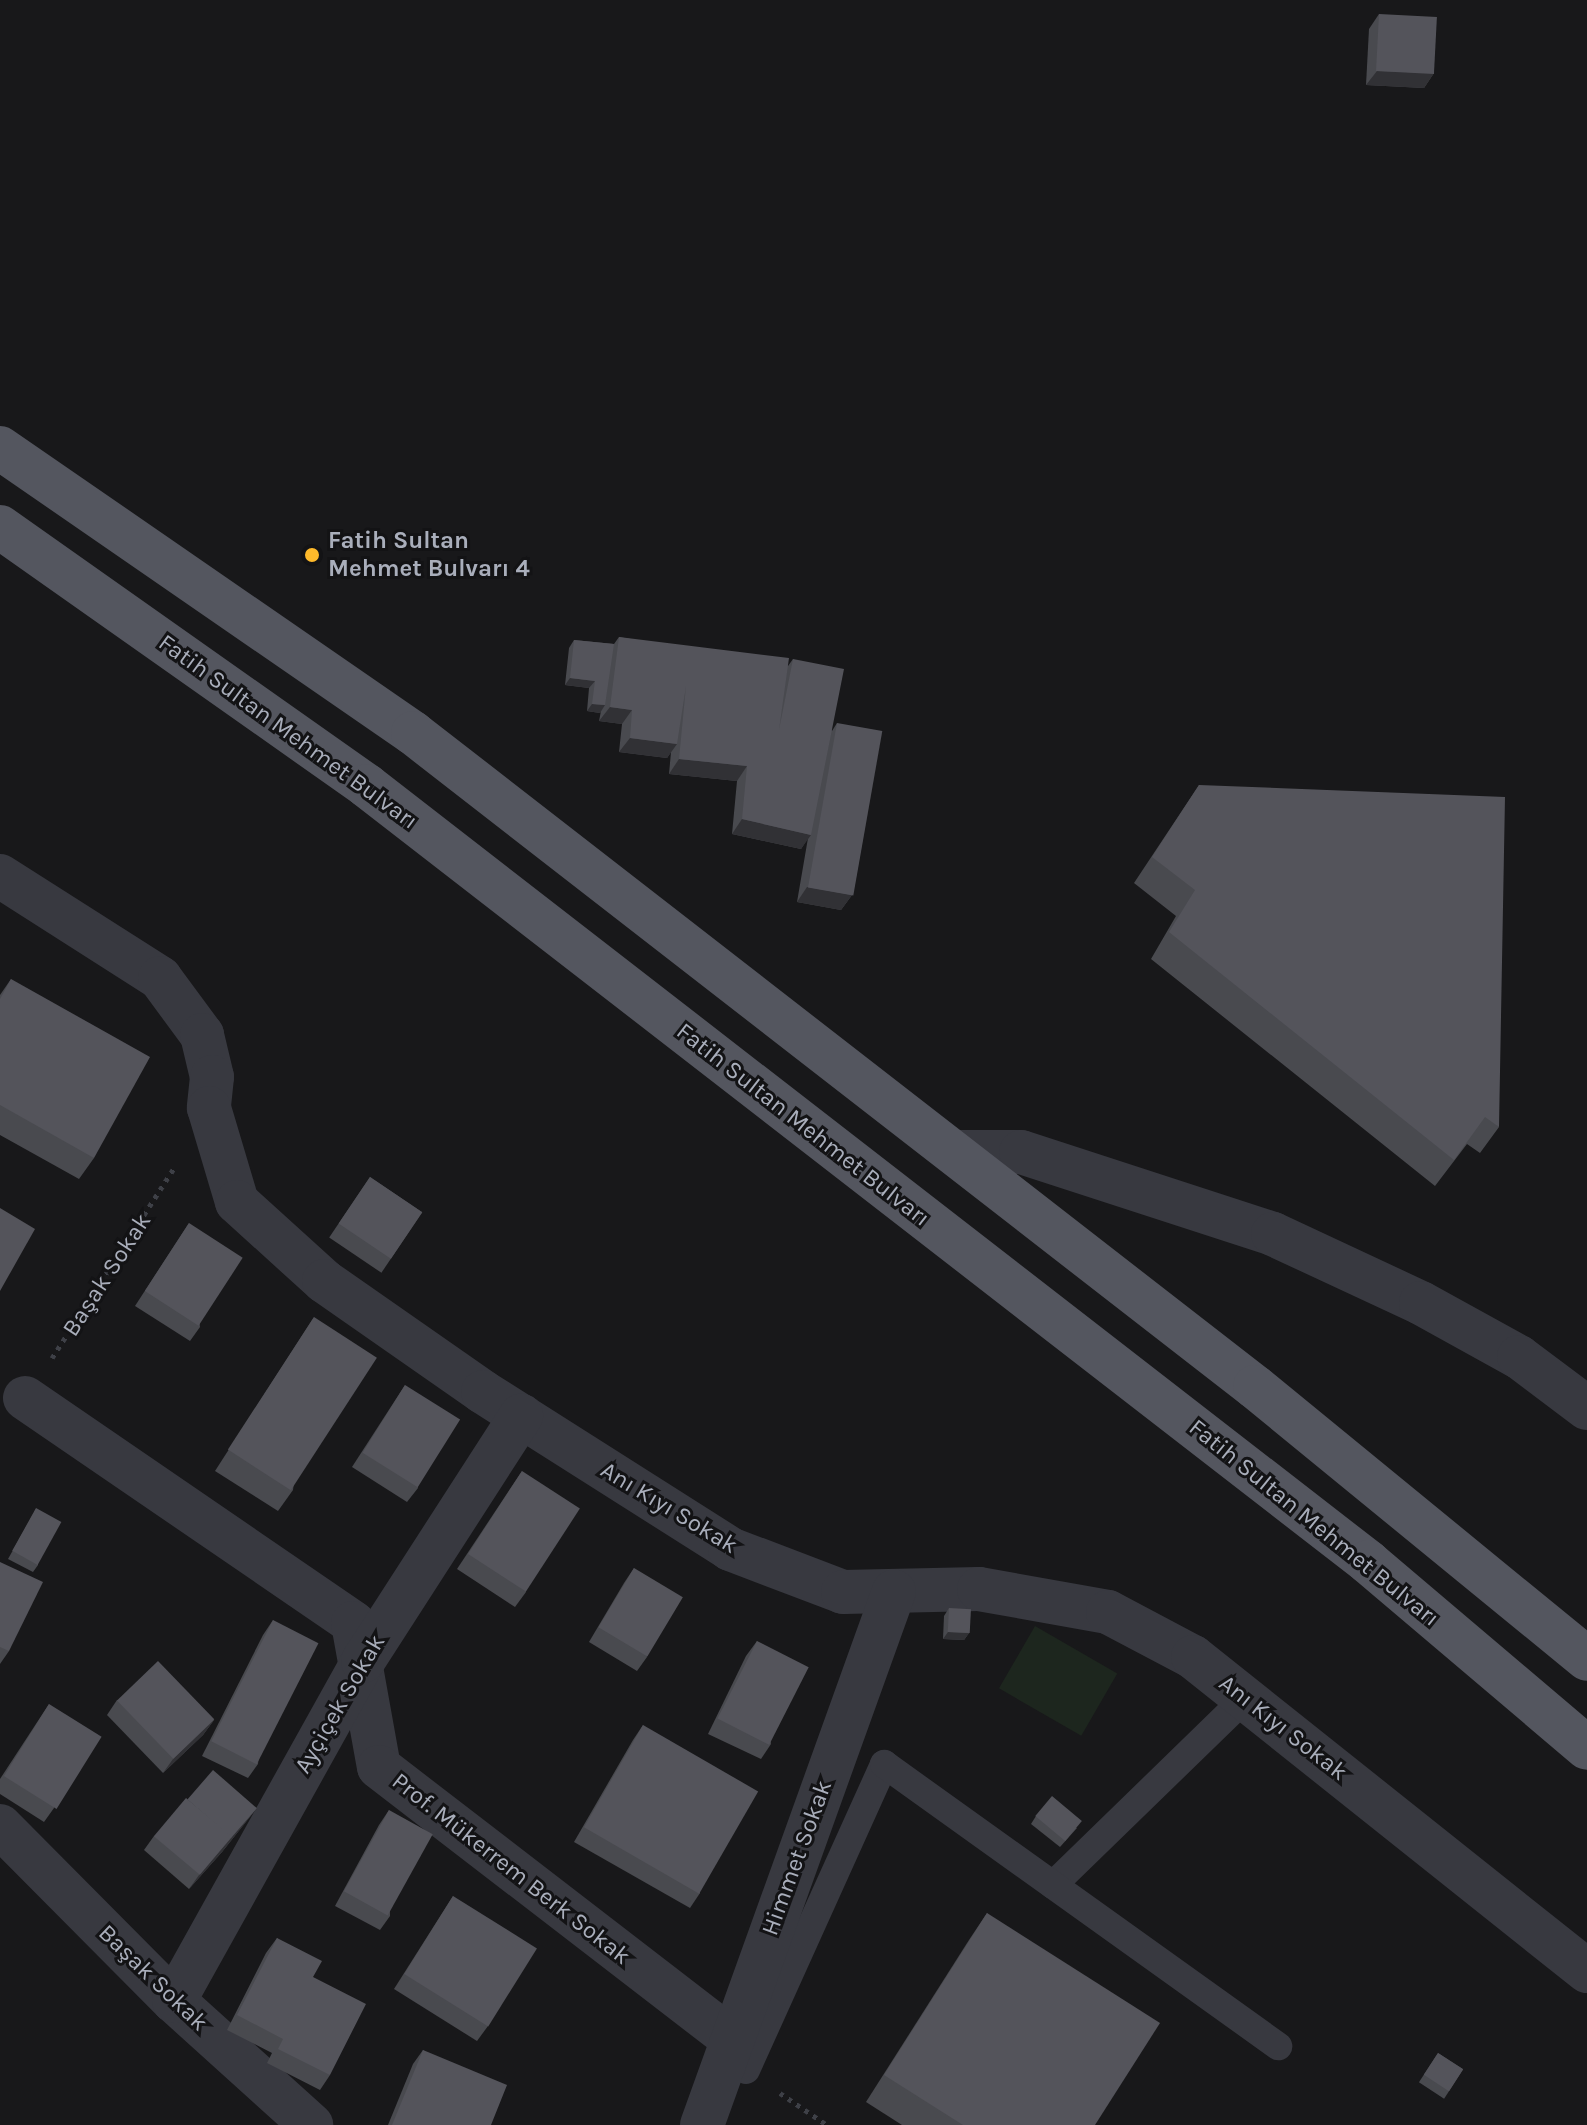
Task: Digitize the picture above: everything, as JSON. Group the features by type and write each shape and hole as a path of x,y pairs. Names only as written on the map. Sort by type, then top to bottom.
{"main road":[{"path":"0,448 413,733 957,1152 1587,1659"},
{"name":"Fatih Sultan Mehmet Bulvarı","path":"0,527 367,786 1368,1562 1587,1748"}],"street":[{"name":"Anı Kıyı Sokak","path":"0,876 160,978 202,1035 212,1077 209,1108 237,1202 324,1281 521,1416 730,1549 843,1592 979,1589 1108,1612 1193,1657 1587,1971"},
{"path":"957,1152 1021,1152 1273,1234 1421,1303 1519,1357 1587,1408"},
{"name":"Prof. Mükerrem Berk Sokak","path":"25,1398 353,1623 363,1661 379,1767 739,2054"},
{"name":"Ayçiçek Sokak","path":"174,2001 363,1661 521,1416"},
{"name":"Himmet Sokak","path":"702,2125 739,2054 894,1591"},
{"name":"Başak Sokak","path":"0,1826 174,2001 311,2125"}],"lane":[{"path":"1053,1885 1245,1698"},
{"path":"739,2054 884,1764 1278,2046"}],"path":[{"name":"Başak Sokak","path":"25,1398 106,1281 209,1108"},
{"path":"739,2054 827,2125"}],"shaded area":[{"path":"1035,1626 1117,1673 1081,1736 999,1688"}],"building":[{"path":"1379,14 1437,17 1434,74 1376,71"},
{"path":"619,637 789,658 779,730 793,659 844,669 811,835 742,819 747,766 679,759 686,686 677,744 630,738 632,710 610,707"},
{"path":"574,640 614,644 605,705 592,704 595,681 570,678"},
{"path":"837,723 882,731 853,895 808,887"},
{"path":"1199,785 1505,797 1499,1127 1485,1117 1454,1160 1169,932 1195,890 1152,857"},
{"path":"11,979 150,1057 94,1158 0,1105 0,999"},
{"path":"370,1177 422,1212 391,1259 339,1223"},
{"path":"0,1208 35,1229 0,1291"},
{"path":"189,1223 243,1258 199,1326 145,1291"},
{"path":"314,1317 377,1358 291,1490 228,1450"},
{"path":"405,1385 460,1419 418,1487 363,1453"},
{"path":"522,1471 580,1509 526,1592 468,1554"},
{"path":"36,1508 61,1522 38,1565 12,1551"},
{"path":"0,1562 43,1582 9,1651 0,1647"},
{"path":"634,1568 683,1597 647,1657 598,1627"},
{"path":"949,1608 971,1609 970,1633 948,1632"},
{"path":"273,1620 318,1643 257,1764 211,1741"},
{"path":"757,1641 809,1667 769,1745 718,1719"},
{"path":"158,1661 214,1719 173,1759 117,1701"},
{"path":"49,1704 102,1737 57,1809 4,1776"},
{"path":"643,1725 758,1792 699,1894 584,1827"},
{"path":"213,1770 257,1808 231,1837 187,1799"},
{"path":"1052,1796 1082,1821 1065,1841 1035,1816"},
{"path":"186,1798 232,1837 200,1875 154,1836"},
{"path":"389,1810 433,1834 388,1916 344,1891"},
{"path":"453,1896 537,1948 488,2026 404,1974"},
{"path":"987,1913 1160,2023 1095,2125 963,2125 884,2075"},
{"path":"277,1938 322,1961 313,1977 366,2004 330,2075 278,2049 283,2039 237,2015"},
{"path":"423,2050 507,2085 491,2125 392,2125"},
{"path":"1438,2053 1463,2069 1449,2091 1424,2075"}],"place":[{"name":"Fatih Sultan Mehmet Bulvarı 4","path":"312,555"}]}
